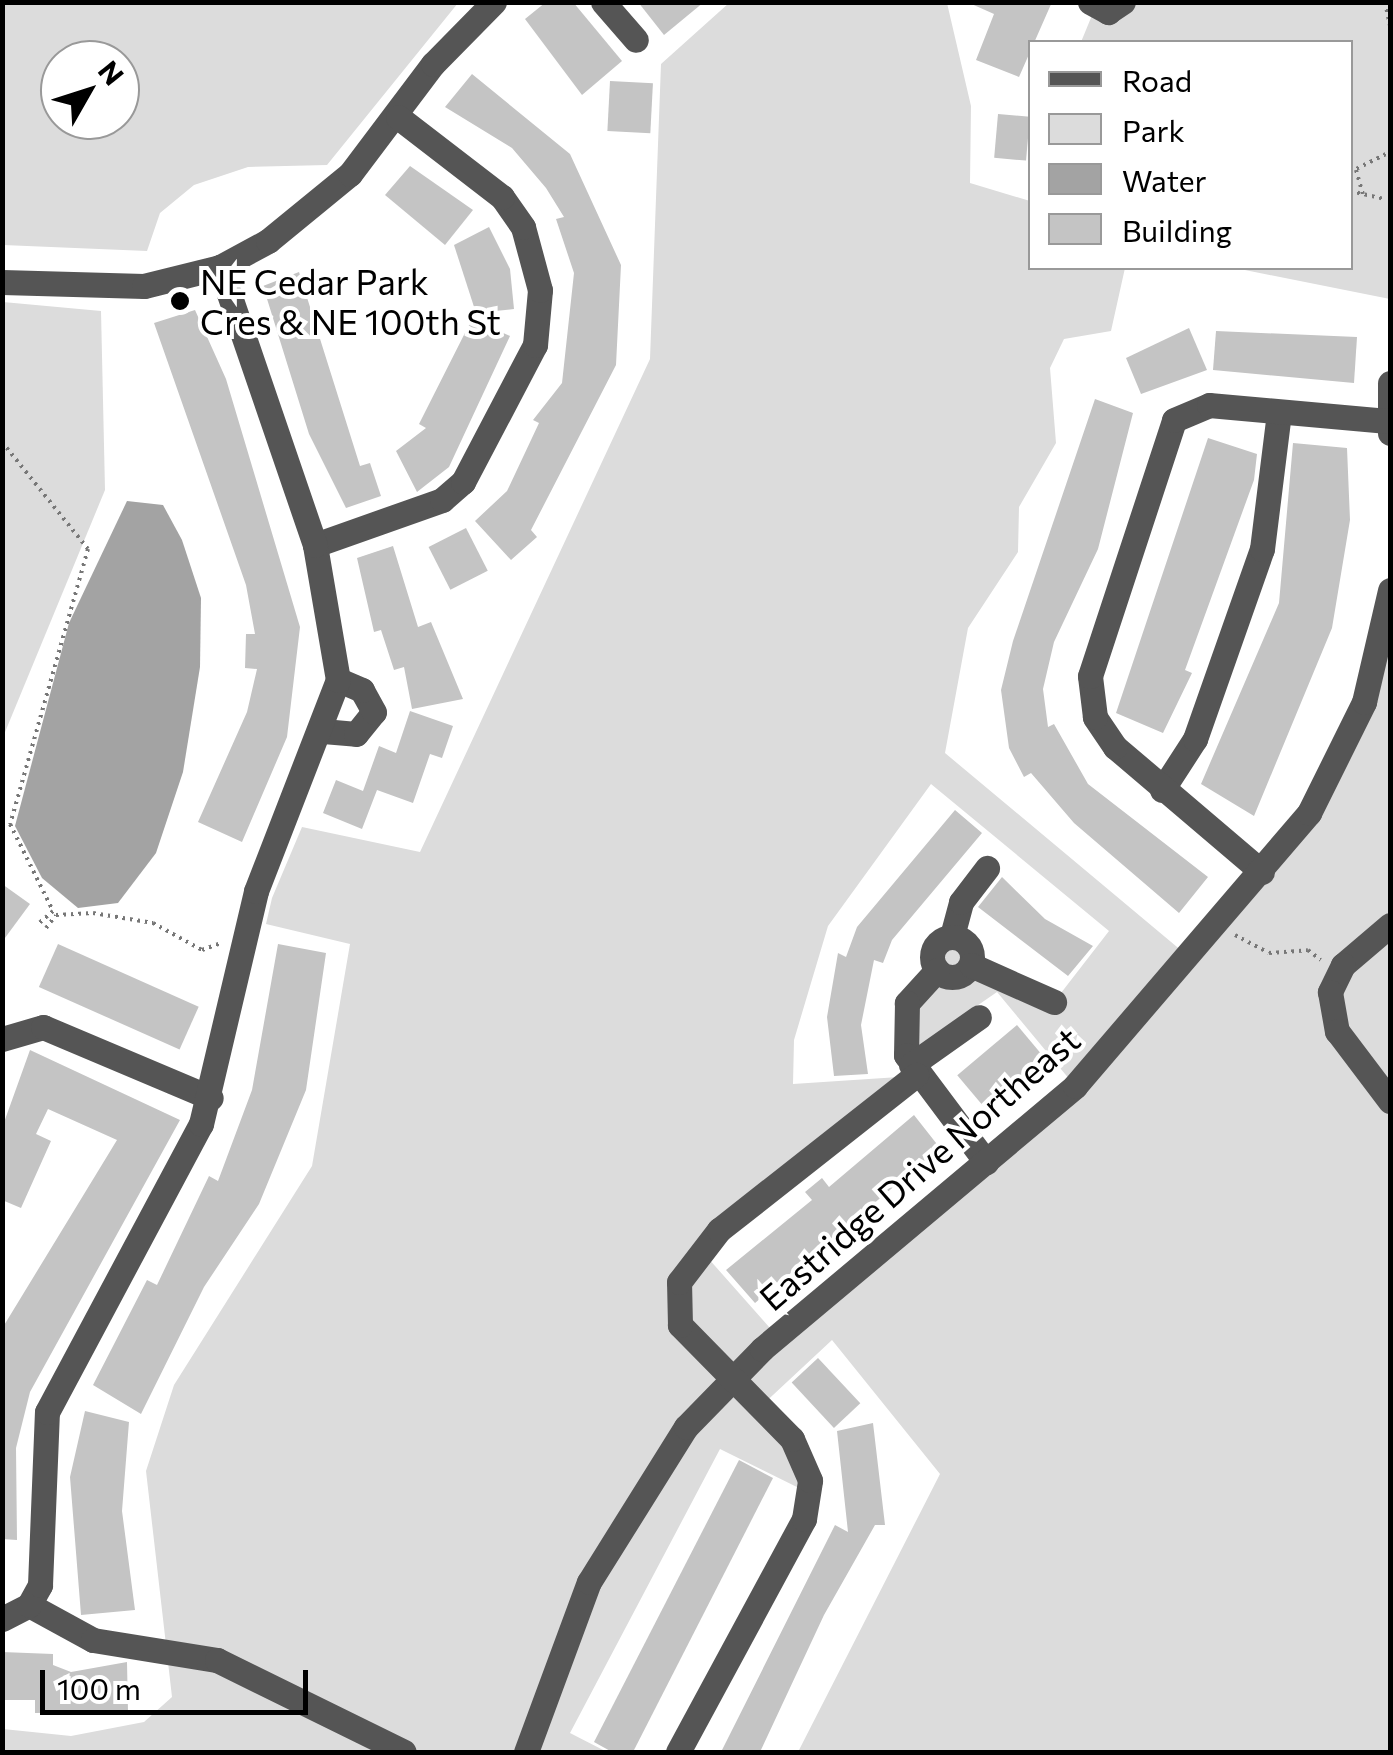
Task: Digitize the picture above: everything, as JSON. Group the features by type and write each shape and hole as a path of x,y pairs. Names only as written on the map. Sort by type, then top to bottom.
{"street":[{"path":"2,282 124,288 220,267 302,216 398,117 433,64 494,2"},
{"path":"603,2 636,40"},
{"path":"1090,2 1108,12 1124,2"},
{"path":"315,546 442,500 463,482 535,345 534,260 502,197 398,117"},
{"path":"2,1619 30,1605 40,1585 47,1412 211,1098 256,891 323,731 338,680 315,546 220,267"},
{"path":"1390,383 1390,433"},
{"path":"1262,872 1162,790 1102,732 1090,698 1161,476 1162,442 1182,413 1209,405 1390,421"},
{"path":"1162,790 1195,739 1262,548 1279,412"},
{"name":"Eastridge Drive Northeast","path":"526,1752 554,1657 620,1524 686,1427 732,1380 1103,1058 1262,872 1341,753 1380,656 1390,590"},
{"path":"323,731 356,734 374,712 362,690 338,680"},
{"path":"937,970 933,950 952,936 961,902 987,868"},
{"path":"1390,926 1341,970 1330,992 1338,1032 1390,1101"},
{"path":"952,936 969,946 971,965"},
{"path":"937,970 958,977 971,965"},
{"path":"971,965 1054,1002"},
{"path":"937,970 907,1003 914,1070 986,1162"},
{"path":"678,1752 809,1502 792,1438 680,1325 684,1272 709,1239 824,1139 979,1016"},
{"path":"8,1035 43,1027 211,1098"},
{"path":"30,1605 93,1640 161,1646 217,1660 404,1752"}],"path":[{"path":"1385,2 1390,21"},
{"path":"1363,194 1353,170 1390,152"},
{"path":"1353,192 1385,199"},
{"path":"2,442 88,549 10,824 54,911 38,924"},
{"path":"2,825 10,824"},
{"path":"46,928 56,916 93,913 153,923 202,950 222,943"},
{"path":"1235,935 1269,954 1308,950 1341,970"}],"green space":[{"path":"3,2 458,2 327,165 248,167 194,185 160,213 147,251 3,245"},
{"path":"729,3 947,3 971,106 970,183 1028,200 1028,270 1125,270 1111,331 1064,339 1050,368 1056,443 1019,507 1018,552 968,628 945,753 1189,957 1309,813 1390,639 1390,1752 798,1752 940,1474 832,1340 760,1407 809,1493 720,1449 570,1733 607,1752 3,1752 3,1729 71,1736 144,1722 172,1697 146,1471 174,1385 312,1166 350,944 266,924 272,898 302,827 420,852 650,359 661,64","holes":["931,784 1109,931 1054,1002 973,959 965,941 940,940 906,1055 997,992 1075,1086 777,1336 700,1249 899,1077 793,1084 794,1040 828,926"]},
{"path":"1123,3 1390,3 1390,299 1245,270 1353,270 1353,40 1082,40 1095,8"},
{"path":"3,302 101,311 105,490 3,737"}],"water":[{"path":"127,501 163,505 182,540 201,598 200,667 183,772 156,853 118,903 78,908 42,878 15,826 69,623"}],"building":[{"path":"546,2 573,2 622,61 582,95 525,19"},
{"path":"638,2 704,2 664,35"},
{"path":"967,2 1052,2 1035,40 1028,40 1028,57 1019,77 976,60 994,14"},
{"path":"472,74 570,154 621,265 616,365 531,530 537,537 511,560 475,521 507,491 539,423 533,420 562,383 574,273 556,219 564,217 546,188 512,148 445,107"},
{"path":"610,81 653,83 650,133 607,131"},
{"path":"998,114 1028,117 1026,161 994,158"},
{"path":"410,166 473,210 445,245 385,195"},
{"path":"489,227 510,269 514,309 476,313 454,245"},
{"path":"299,272 360,466 370,463 381,496 346,508 309,434 263,286"},
{"path":"195,310 226,379 300,627 287,737 242,842 198,822 247,712 257,669 245,668 246,634 255,634 246,585 154,323"},
{"path":"472,319 510,336 449,467 417,492 396,451 426,428 419,424"},
{"path":"1189,328 1207,370 1141,394 1126,358"},
{"path":"1216,331 1357,337 1354,383 1213,370"},
{"path":"1095,399 1133,413 1098,549 1054,642 1043,689 1048,727 1054,724 1088,784 1208,877 1179,913 1074,823 1031,773 1024,777 1009,748 1001,690 1013,641"},
{"path":"1208,438 1257,454 1254,480 1185,670 1192,673 1163,733 1116,713"},
{"path":"1293,443 1347,448 1350,520 1332,628 1254,816 1201,784 1279,603"},
{"path":"466,528 488,571 450,590 429,547"},
{"path":"393,546 418,627 431,622 463,699 412,709 404,667 394,670 381,630 374,632 357,558"},
{"path":"410,711 453,726 442,758 430,754 413,803 377,790 362,829 323,813 336,780 363,791 379,746 396,753"},
{"path":"955,810 982,833 892,940 883,963 874,960 861,1025 868,1074 834,1076 827,1017 838,953 846,957 857,927"},
{"path":"1002,877 1045,919 1093,946 1068,976 978,907"},
{"path":"2,884 30,904 2,942"},
{"path":"58,944 199,1007 180,1050 39,987"},
{"path":"278,944 326,953 306,1090 259,1204 204,1287 141,1414 93,1385 147,1280 157,1285 209,1176 218,1181 252,1090"},
{"path":"1017,1025 1044,1057 984,1107 957,1075"},
{"path":"30,1050 180,1120 30,1392 16,1448 17,1540 2,1539 3,1327 117,1140 48,1109 36,1134 51,1141 21,1208 2,1200 2,1128"},
{"path":"914,1115 940,1148 755,1303 726,1270 812,1200 805,1192 822,1178 829,1187"},
{"path":"818,1358 860,1403 834,1428 792,1383"},
{"path":"85,1411 129,1422 122,1511 135,1610 81,1615 70,1477"},
{"path":"873,1423 885,1525 875,1525 824,1615 760,1752 721,1752 835,1525 848,1532 837,1431"},
{"path":"739,1460 773,1478 633,1752 612,1752 594,1742"},
{"path":"2,1652 53,1654 53,1665 71,1672 127,1662 128,1712 35,1713 35,1700 2,1700"}],"place":[{"name":"NE Cedar Park Cres & NE 100th St","path":"180,301"}]}
